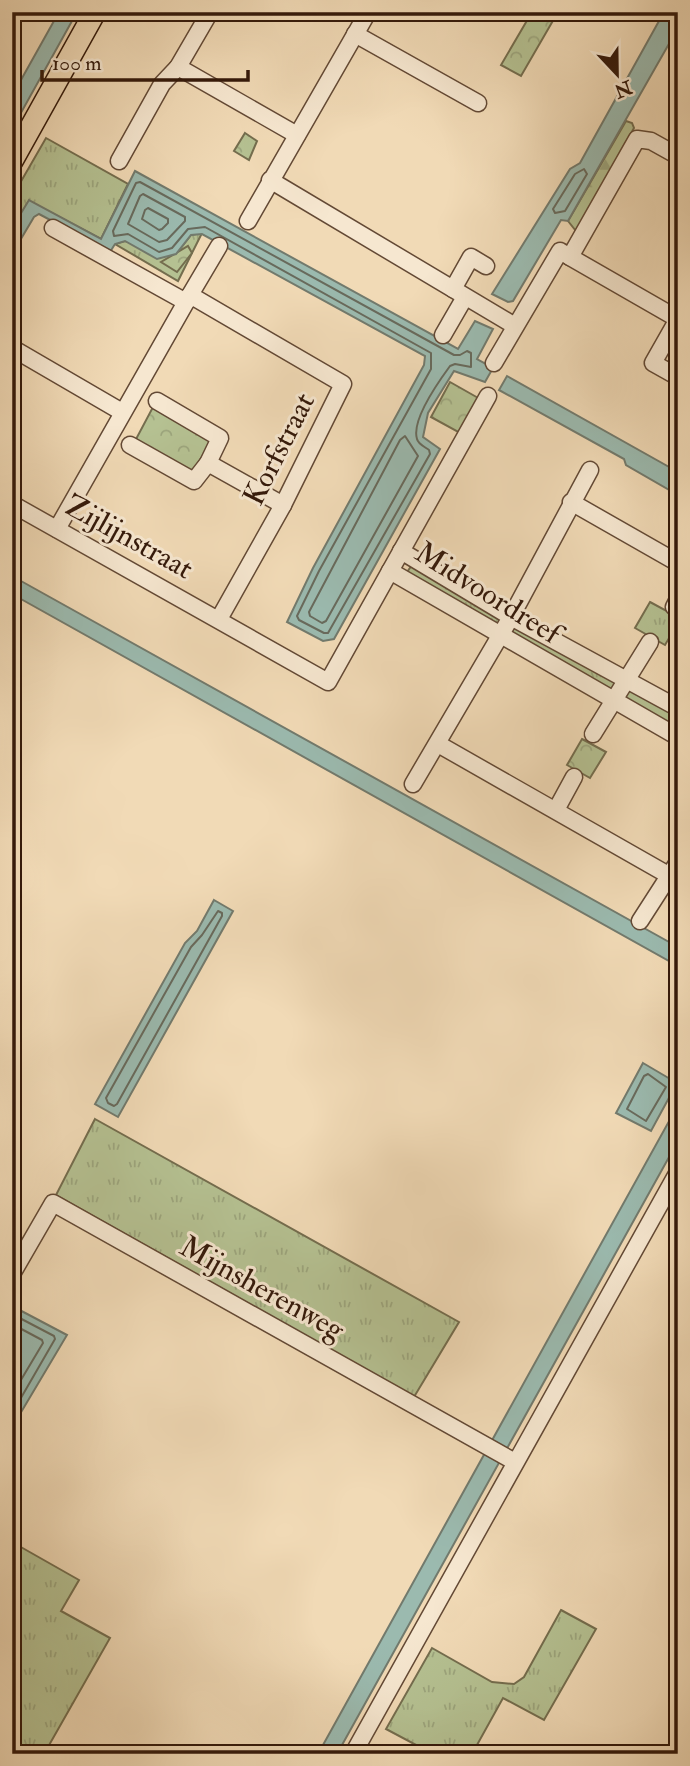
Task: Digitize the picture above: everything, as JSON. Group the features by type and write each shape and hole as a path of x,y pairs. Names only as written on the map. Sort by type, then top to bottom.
{"main road":[{"path":"12,161 95,13"}],"street":[{"path":"119,162 162,85 178,67 210,12"},
{"path":"248,221 368,12"},
{"path":"355,34 478,103"},
{"path":"178,67 297,135"},
{"path":"570,257 637,139 651,141 678,156"},
{"path":"270,180 515,326"},
{"name":"Korfstraat","path":"53,228 343,384 283,505 219,620"},
{"path":"57,529 219,246"},
{"path":"494,363 560,251 678,319 653,363 678,377"},
{"path":"443,335 471,257 486,265"},
{"path":"12,348 122,412"},
{"path":"401,551 488,397"},
{"path":"130,445 194,481 208,463 220,438 157,401"},
{"path":"208,463 283,505"},
{"path":"413,784 511,617 590,470"},
{"path":"571,502 678,563"},
{"name":"Zijlijnstraat","path":"12,504 328,682 390,571"},
{"name":"Midvoordreef","path":"678,708 511,617 401,551 390,571 678,737"},
{"path":"593,734 650,642"},
{"path":"438,744 556,810 674,869 640,921"},
{"path":"556,810 574,777"},
{"path":"352,1754 510,1460 678,1172"},
{"name":"Mijnsherenweg","path":"12,1274 53,1203 510,1460"}],"green space":[{"path":"532,12 558,12 521,76 501,65"},
{"path":"626,121 632,123 634,128 576,231 568,221"},
{"path":"245,133 257,141 249,160 234,151"},
{"path":"46,138 128,184 101,239 29,201 12,228 12,197"},
{"path":"202,233 178,281 115,244 125,241 176,254 191,235"},
{"path":"188,246 192,253 177,272 161,262"},
{"path":"450,382 480,399 460,433 431,417"},
{"path":"153,407 212,440 194,473 135,441"},
{"path":"412,565 678,716 678,729 405,575"},
{"path":"650,602 678,617 678,623 665,645 635,628"},
{"path":"582,739 606,752 590,778 567,765"},
{"path":"95,1119 459,1322 414,1397 56,1195"},
{"path":"12,1542 79,1580 61,1611 110,1638 44,1754 12,1754"},
{"path":"561,1610 596,1629 544,1720 503,1698 472,1754 433,1754 386,1729 432,1648 492,1682 514,1684 524,1677"}],"water":[{"path":"59,12 77,12 12,129 12,96"},
{"path":"664,12 678,12 678,28 568,221 561,220 513,301 508,302 492,294 570,169 580,163"},
{"path":"135,171 458,349 475,321 493,329 477,359 493,368 485,382 454,371 428,413 423,437 440,449 334,639 323,641 287,622 313,568 424,365 425,356 202,234 191,235 176,254 157,259 125,241 115,244 110,252 39,214 34,217 12,254 12,228 29,200 101,239"},
{"path":"507,376 678,472 678,495 626,465 624,459 499,390"},
{"path":"12,576 678,947 678,966 12,594"},
{"path":"214,900 233,911 118,1117 95,1104 185,943 197,931"},
{"path":"643,1063 677,1083 651,1131 616,1113"},
{"path":"678,1105 678,1141 337,1754 318,1754"},
{"path":"12,1306 67,1335 20,1414 12,1410"}]}
